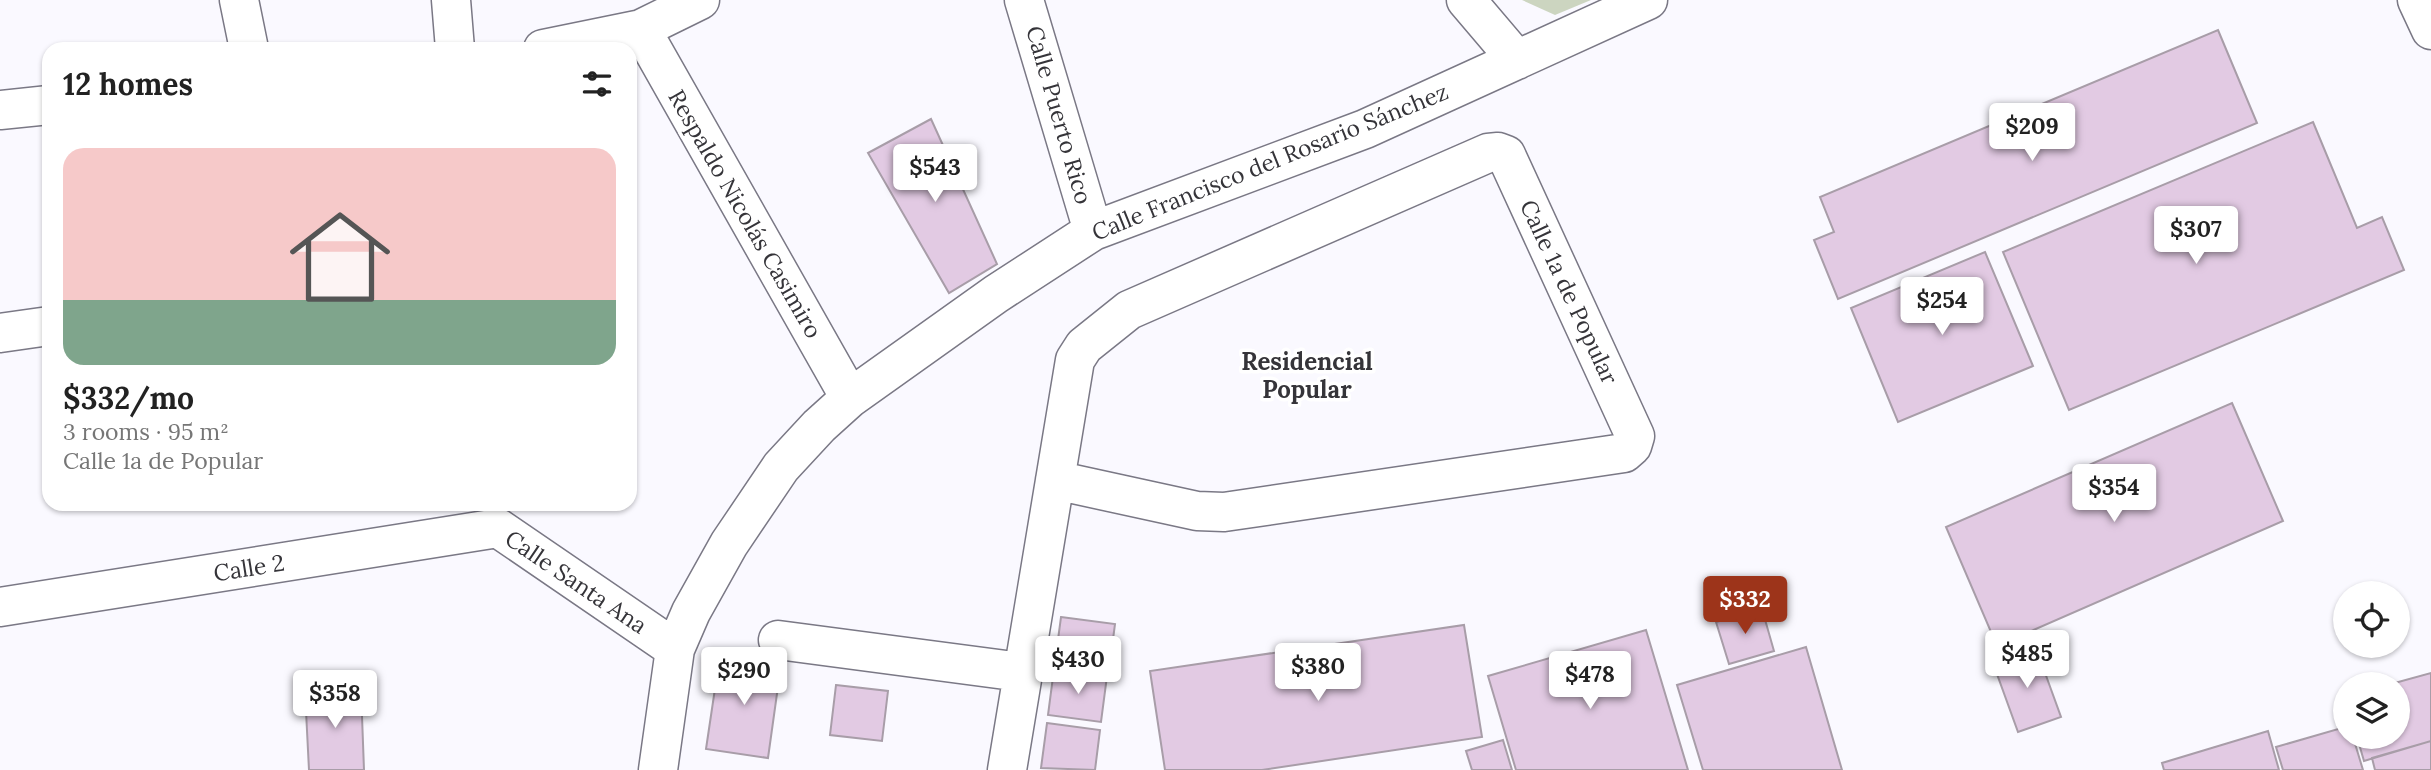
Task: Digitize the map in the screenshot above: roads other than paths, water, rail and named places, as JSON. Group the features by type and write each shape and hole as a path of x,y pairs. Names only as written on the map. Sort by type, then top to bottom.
{"street":[{"path":"239,0 248,42"},
{"path":"451,0 454,42"},
{"path":"577,42 640,29 700,0"},
{"name":"Calle Puerto Rico","path":"1024,0 1093,231"},
{"path":"1466,0 1517,60"},
{"name":"Calle Francisco del Rosario Sánchez","path":"658,770 675,649 691,612 729,544 781,467 819,426 850,398 996,294 1093,231 1365,129 1648,0"},
{"name":"Respaldo Nicolás Casimiro","path":"640,29 850,398"},
{"path":"0,110 42,106"},
{"name":"Calle 1a de Popular","path":"1007,770 1021,672 1075,360 1084,346 1121,316 1488,153 1497,152 1506,155 1635,436 1632,446 1624,453 1224,512 1197,511 1055,480"},
{"path":"0,333 42,327"},
{"name":"Calle Santa Ana","path":"497,516 675,649"},
{"name":"Calle 2","path":"0,607 497,516"},
{"path":"778,639 1021,672"}],"district":[{"name":"Residencial Popular","path":"1307,376"}]}
